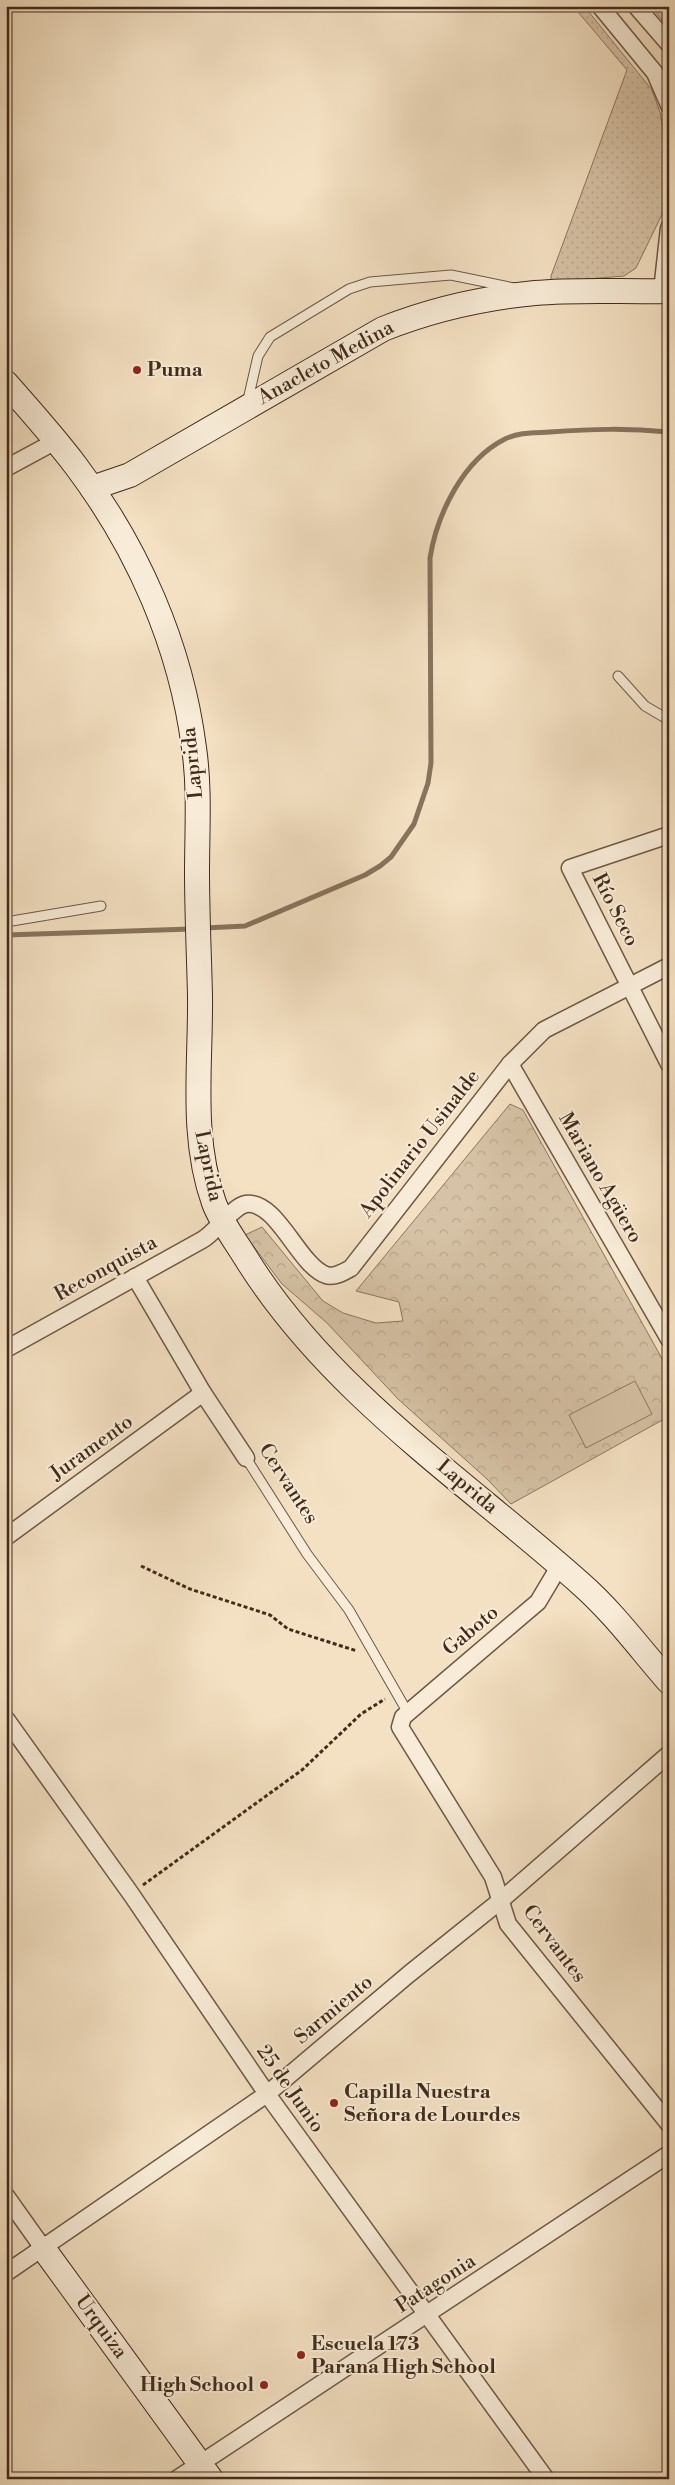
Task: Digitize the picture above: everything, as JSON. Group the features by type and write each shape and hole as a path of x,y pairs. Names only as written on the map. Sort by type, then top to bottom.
{"main road":[{"name":"Anacleto Medina","path":"92,488 130,475 383,329 440,310 536,293 666,291"},
{"name":"Laprida","path":"6,383 56,441 92,488 122,534 149,587 165,627 185,697 197,775 200,1014 198,1114 200,1146 214,1203 223,1222 279,1305 310,1342 356,1390 402,1432 592,1593 669,1682"},
{"name":"Urquiza","path":"43,2248 205,2471"}],"street":[{"path":"600,6 655,73 669,105"},
{"path":"636,6 669,44"},
{"path":"666,291 669,228"},
{"path":"6,468 56,441"},
{"name":"Río Seco","path":"669,835 570,868 669,1064"},
{"name":"Apolinario Usinalde","path":"223,1222 237,1208 246,1204 258,1206 275,1219 312,1266 326,1275 340,1274 351,1268 510,1064 544,1030 669,966"},
{"name":"Mariano Agüero","path":"510,1064 669,1339"},
{"name":"Reconquista","path":"6,1349 207,1238 223,1222"},
{"name":"Cervantes","path":"135,1277 203,1393 246,1458"},
{"name":"Juramento","path":"6,1537 203,1393"},
{"name":"Gaboto","path":"404,1717 538,1602 560,1566"},
{"name":"Cervantes","path":"404,1717 403,1733 493,1877 508,1924 669,2124"},
{"name":"25 de Junio","path":"6,1720 130,1894 267,2094 546,2479"},
{"name":"Sarmiento","path":"6,2273 267,2094 409,1974 500,1901 669,1754"},
{"name":"Patagonia","path":"177,2479 205,2471 427,2315 669,2154"},
{"path":"6,2196 43,2248"}],"lane":[{"path":"246,408 258,356 266,342 349,289 370,282 451,275 536,293"},
{"path":"618,676 645,706 669,720"},
{"path":"6,922 101,906"},
{"name":"Cervantes","path":"246,1458 308,1554 350,1610 396,1692 404,1717"}],"path":[{"path":"141,1566 190,1589 270,1615 288,1629 376,1657"},
{"path":"130,1894 302,1770 361,1714 396,1692"}],"green space":[{"path":"573,6 584,6 652,90 660,112 669,166 668,202 636,268 624,276 551,282 551,276 627,70"},
{"path":"651,6 669,6 669,29"},
{"path":"510,1104 523,1110 669,1371 669,1410 666,1418 511,1504 487,1479 398,1399 327,1323 282,1284 245,1235 262,1227 323,1301 343,1313 376,1323 403,1321 399,1302 356,1291"},
{"path":"635,1381 652,1414 586,1448 569,1415"}],"waterway":[{"path":"205,928 245,926 365,875 391,857 414,824 428,783 431,763 430,558 439,524 454,490 477,460 490,448 505,439 521,434 610,429 669,432"},
{"path":"6,935 191,929"}],"place":[{"name":"Puma","path":"137,370"},
{"name":"Capilla Nuestra Señora de Lourdes","path":"334,2103"},
{"name":"Escuela 173 Parana High School","path":"301,2355"},
{"name":"High School","path":"264,2385"}]}
